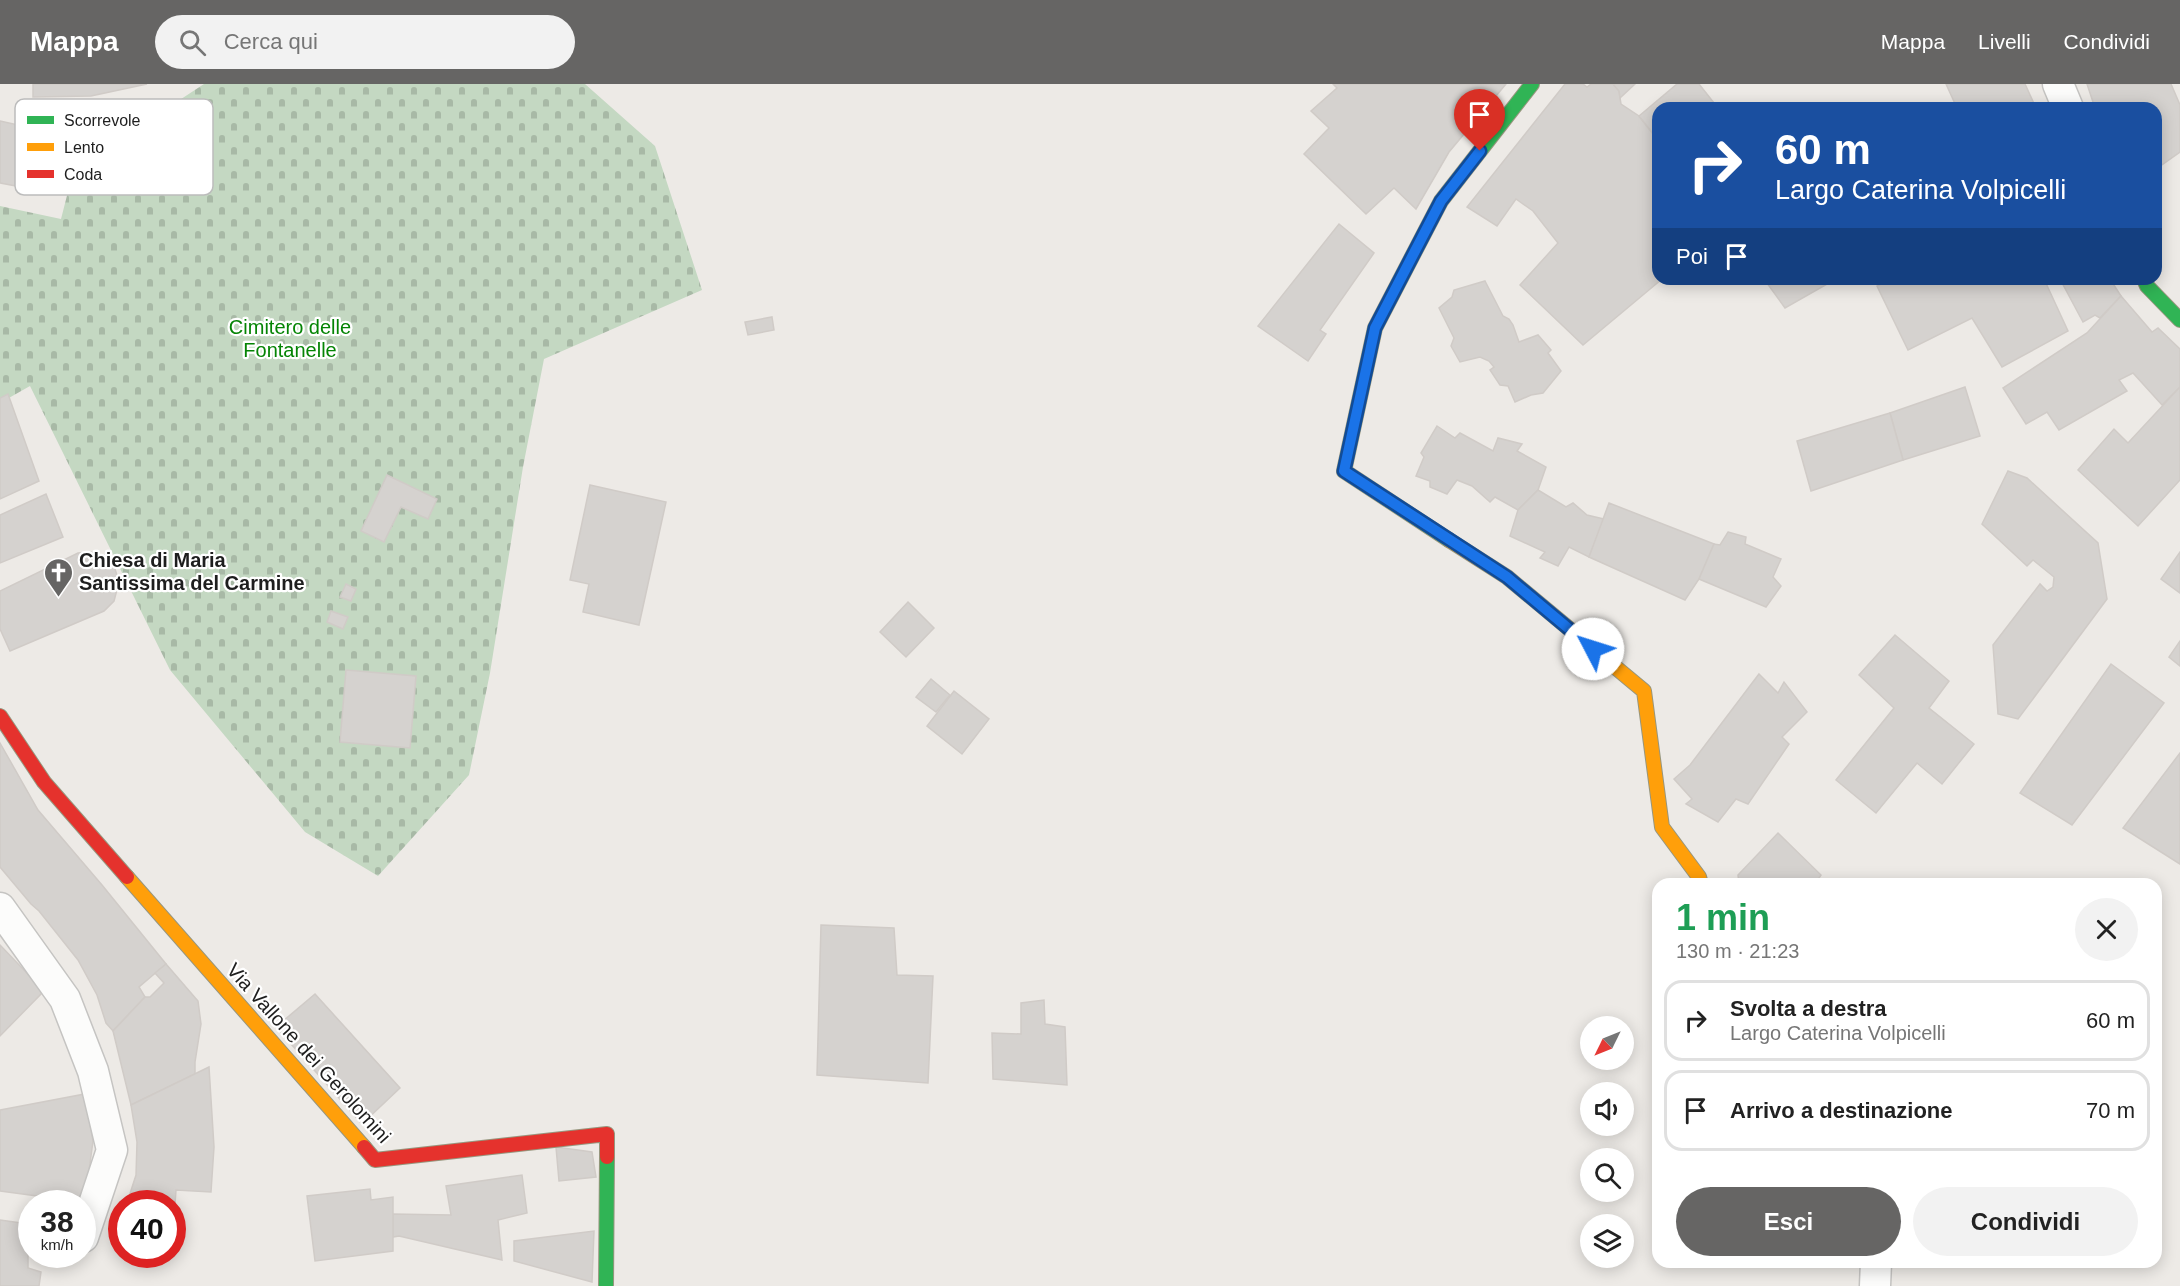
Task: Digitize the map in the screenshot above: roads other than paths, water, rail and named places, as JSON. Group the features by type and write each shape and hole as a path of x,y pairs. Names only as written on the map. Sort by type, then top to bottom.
{"street":[{"path":"1532,84 1441,201 1375,328 1344,471 1507,577 1644,692 1662,827 1699,878"},
{"path":"2058,84 2066,102"},
{"path":"2147,285 2180,320"},
{"name":"Via Vallone dei Gerolomini","path":"0,716 44,782 375,1160 607,1134 606,1286"},
{"path":"0,908 65,999 93,1071 112,1150 96,1198"},
{"path":"1875,1286 1876,1268"}],"place":[{"name":"Chiesa di Maria Santissima del Carmine","path":"58,598"}],"park label":[{"name":"Cimitero delle Fontanelle","path":"290,338"}]}
